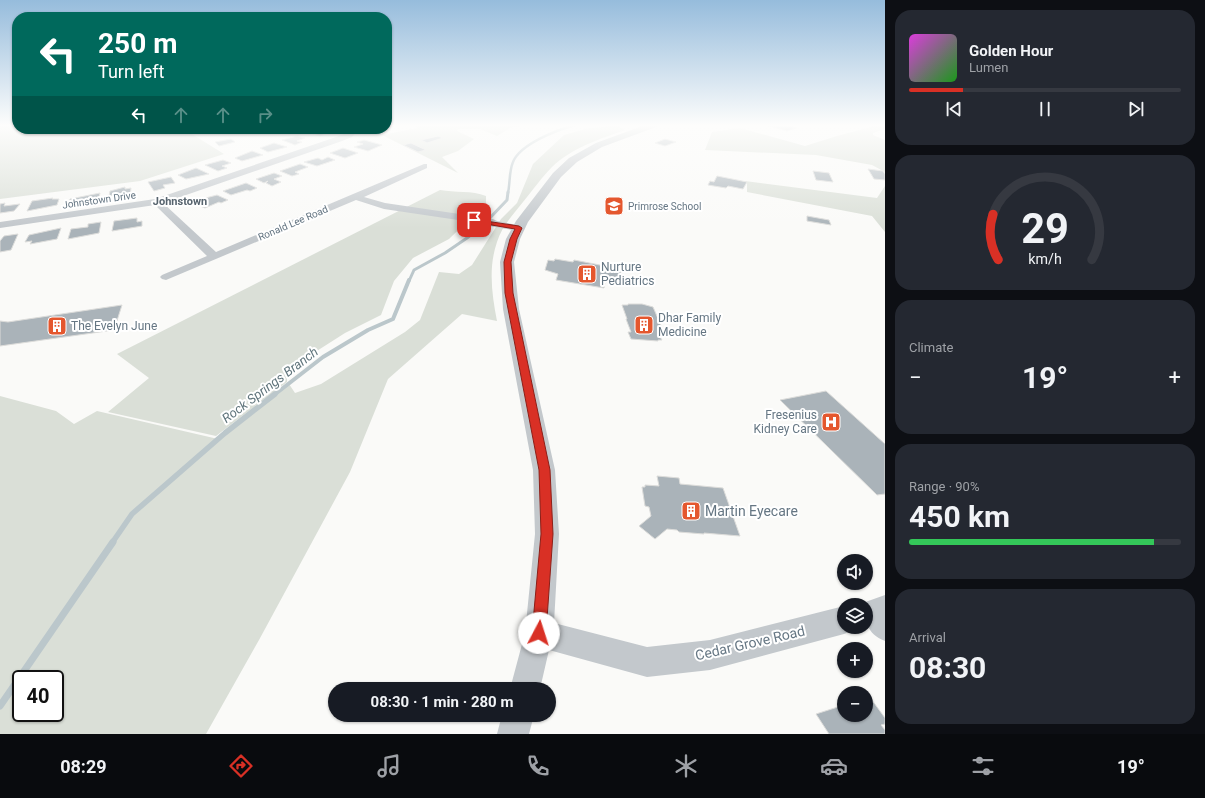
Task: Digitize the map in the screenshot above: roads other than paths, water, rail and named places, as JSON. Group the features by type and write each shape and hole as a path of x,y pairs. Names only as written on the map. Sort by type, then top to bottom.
{"street":[{"name":"Johnstown Drive","path":"0,225 158,202 281,159"},
{"path":"527,682 539,633 547,534 544,470 509,293 507,262 513,239 522,221 557,176 574,159"},
{"name":"Ronald Lee Road","path":"166,277 424,168"},
{"path":"356,197 384,206 519,228"},
{"path":"158,202 214,256"},
{"name":"Cedar Grove Road","path":"539,633 647,662 710,656 837,622"},
{"path":"513,734 516,722"}],"waterway":[{"name":"Rock Springs Branch","path":"508,193 510,173 515,159"},
{"name":"Rock Springs Branch","path":"409,281 414,270 445,253 467,238 487,221 507,200 508,192"},
{"name":"Rock Springs Branch","path":"274,395 323,357 368,330 393,319 409,280"},
{"name":"Rock Springs Branch","path":"112,543 132,514 225,433 275,394"},
{"name":"Rock Springs Branch","path":"0,706 113,542"}],"place":[{"name":"Primrose School","path":"614,206"},
{"name":"Nurture Pediatrics","path":"587,274"},
{"name":"Dhar Family Medicine","path":"644,325"},
{"name":"The Evelyn June","path":"57,326"},
{"name":"Fresenius Kidney Care","path":"831,422"},
{"name":"Martin Eyecare","path":"691,511"}],"district":[{"name":"Johnstown","path":"180,201"}]}
